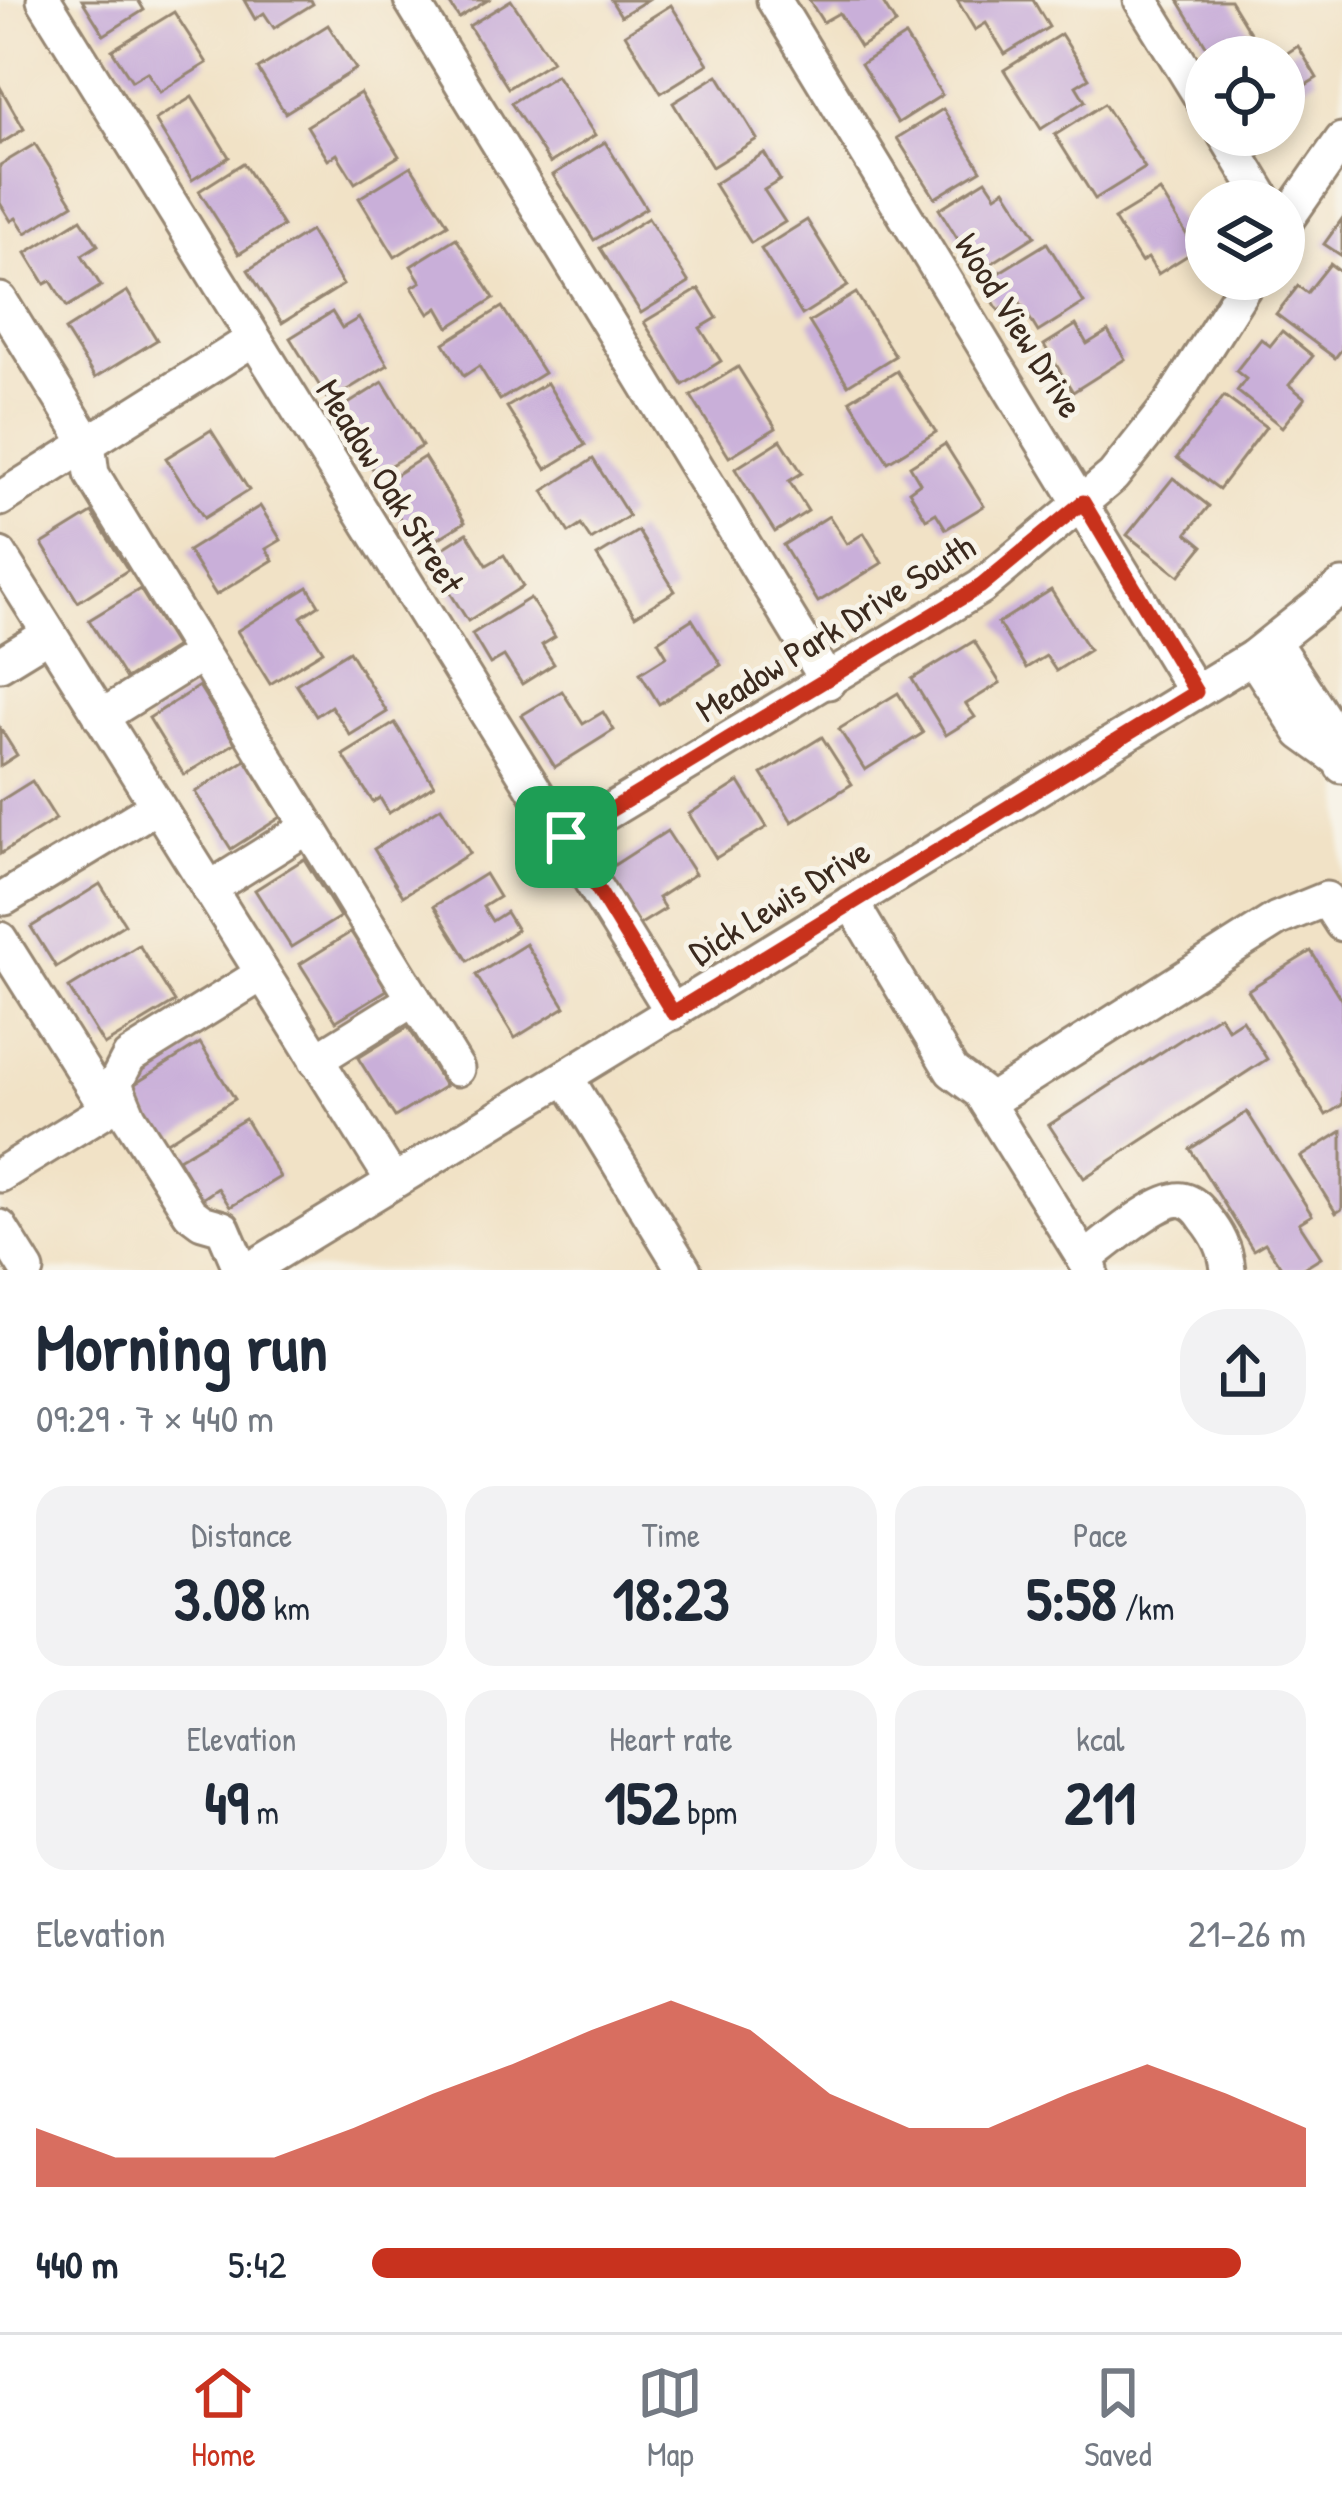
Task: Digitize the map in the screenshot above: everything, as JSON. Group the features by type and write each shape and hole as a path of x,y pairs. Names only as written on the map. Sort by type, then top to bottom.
{"street":[{"name":"Meadow Oak Street","path":"44,0 673,1013"},
{"path":"411,0 828,682"},
{"name":"Wood View Drive","path":"774,0 1196,692"},
{"path":"1141,0 1185,71"},
{"path":"1305,193 1342,140"},
{"path":"0,300 88,443 92,474 457,1069"},
{"name":"Meadow Park Drive South","path":"566,837 981,586 1113,476 1170,404 1236,300"},
{"path":"0,499 252,340"},
{"path":"0,555 393,1181"},
{"name":"Dick Lewis Drive","path":"245,1270 1196,692 1263,650 1342,586"},
{"path":"0,664 49,634"},
{"path":"1263,650 1302,733 1341,761"},
{"path":"101,717 202,654"},
{"path":"5,898 157,806"},
{"path":"208,889 308,827"},
{"path":"987,1103 1277,919 1327,899 1342,924"},
{"path":"850,902 952,1071 980,1092 1088,1265 1152,1210 1186,1200 1219,1236 1228,1270"},
{"path":"0,939 185,1234"},
{"path":"245,1270 224,1228 190,1213 129,1117 115,1084 129,1057 262,974"},
{"path":"316,1060 414,999"},
{"path":"566,1077 685,1270"},
{"path":"0,1175 107,1108"},
{"path":"0,1227 26,1270"}],"building":[{"path":"82,0 138,0 144,10 104,35"},
{"path":"244,0 311,0 313,4 274,28 264,13 255,19"},
{"path":"447,0 488,0 459,18"},
{"path":"511,0 552,61 508,88 469,26"},
{"path":"611,0 647,0 621,16"},
{"path":"809,0 881,0 896,24 860,47 839,13 823,22"},
{"path":"957,0 1033,0 1049,27 1005,54 986,23 975,30"},
{"path":"1178,0 1230,0 1252,36 1200,36"},
{"path":"671,5 708,64 661,93 625,34"},
{"path":"174,12 207,63 160,92 147,72 132,81 112,50"},
{"path":"328,25 356,69 285,113 258,69"},
{"path":"1061,34 1089,78 1076,86 1085,101 1041,129 1004,70"},
{"path":"905,36 942,95 898,123 861,64"},
{"path":"1305,58 1317,78 1305,85"},
{"path":"556,75 595,135 550,163 511,103"},
{"path":"718,75 757,139 712,167 673,103"},
{"path":"0,87 24,129 0,144"},
{"path":"360,93 399,156 355,183 337,154 328,160 307,126"},
{"path":"192,97 229,157 192,180 155,120"},
{"path":"1104,104 1145,168 1095,199 1055,135"},
{"path":"943,109 981,170 935,198 897,138"},
{"path":"605,142 646,208 594,240 553,175"},
{"path":"35,144 73,204 26,233 0,203 0,165"},
{"path":"764,153 780,180 764,190 785,222 751,243 714,184"},
{"path":"243,163 283,226 239,254 199,191"},
{"path":"411,166 448,224 395,257 359,198"},
{"path":"986,180 996,195 1005,189 1035,236 978,272 939,209"},
{"path":"1160,191 1185,232 1185,257 1158,274 1148,258 1141,262 1114,219"},
{"path":"648,218 689,283 641,313 600,248"},
{"path":"81,219 98,245 82,255 101,286 67,307 51,281 45,284 26,253"},
{"path":"1342,219 1342,256 1324,244"},
{"path":"807,220 848,286 802,315 761,249"},
{"path":"310,231 343,285 282,323 248,270"},
{"path":"456,238 494,298 449,327 438,308 429,314 412,287 421,282 411,266"},
{"path":"1047,243 1084,303 1038,332 1018,299 999,311 982,283"},
{"path":"1330,264 1342,273 1342,349 1335,358 1276,314 1287,300 1305,300"},
{"path":"699,289 717,318 700,328 721,361 683,385 644,322"},
{"path":"127,291 157,340 95,378 65,330"},
{"path":"856,293 895,356 848,385 809,322"},
{"path":"502,307 544,373 500,400 479,366 464,376 444,343"},
{"path":"332,312 342,328 359,318 388,365 329,401 290,338"},
{"path":"1076,325 1087,344 1108,331 1125,359 1073,392 1044,345"},
{"path":"1282,331 1313,356 1289,385 1305,398 1282,427 1237,391 1246,379 1236,371 1261,339 1270,346"},
{"path":"738,367 776,428 729,457 691,396"},
{"path":"897,371 936,432 888,462 850,400"},
{"path":"383,382 422,446 376,474 337,411"},
{"path":"547,383 585,445 546,469 507,407"},
{"path":"1224,396 1266,427 1219,489 1177,458"},
{"path":"211,430 249,490 204,518 166,458"},
{"path":"781,440 802,473 789,481 808,511 775,532 735,469"},
{"path":"945,444 984,506 946,529 936,513 926,519 909,491 920,483 910,466"},
{"path":"424,457 465,522 420,550 379,485"},
{"path":"593,459 629,516 591,540 581,525 569,533 543,491"},
{"path":"1173,478 1209,506 1187,533 1203,546 1179,576 1127,535"},
{"path":"260,506 281,540 266,549 273,560 216,595 188,551"},
{"path":"92,513 128,570 78,602 42,544"},
{"path":"829,516 847,544 864,533 882,563 818,602 783,545"},
{"path":"638,531 675,591 635,616 597,556"},
{"path":"467,533 487,565 504,555 523,586 468,621 428,558"},
{"path":"308,587 319,605 301,617 323,651 270,684 237,631"},
{"path":"140,589 176,647 126,679 89,620"},
{"path":"1051,590 1089,650 1056,671 1046,656 1026,668 998,623"},
{"path":"530,598 555,637 542,645 554,664 522,684 504,656 490,664 472,634"},
{"path":"692,619 721,665 659,704 640,673 667,656 658,641"},
{"path":"974,641 1000,683 966,704 975,717 946,735 912,679"},
{"path":"349,651 387,712 350,735 331,706 316,716 296,684"},
{"path":"199,686 235,743 184,775 149,718"},
{"path":"562,691 583,724 603,712 614,730 555,767 522,715"},
{"path":"898,693 923,733 865,770 839,729"},
{"path":"395,723 434,785 389,813 380,798 373,802 343,755"},
{"path":"0,728 17,755 0,766"},
{"path":"822,737 852,784 792,822 762,774"},
{"path":"246,760 281,817 231,849 195,792"},
{"path":"32,781 56,819 0,854 0,801"},
{"path":"739,782 767,827 716,858 689,814"},
{"path":"441,807 470,853 403,896 374,849"},
{"path":"667,831 695,874 658,898 665,909 639,925 605,871"},
{"path":"304,859 340,917 291,947 255,890"},
{"path":"485,874 499,897 483,907 492,921 506,912 517,930 468,961 434,906"},
{"path":"100,884 125,924 56,967 31,927"},
{"path":"351,932 387,990 336,1021 300,964"},
{"path":"526,944 565,1007 515,1038 476,975"},
{"path":"139,945 175,1002 104,1045 69,988"},
{"path":"1311,951 1342,1001 1342,1105 1326,1115 1248,990"},
{"path":"1219,1015 1228,1029 1242,1020 1267,1059 1084,1178 1049,1125"},
{"path":"408,1027 445,1086 395,1117 358,1058"},
{"path":"200,1043 235,1099 165,1143 130,1087"},
{"path":"1247,1112 1312,1215 1299,1223 1321,1257 1300,1270 1283,1270 1265,1243 1253,1250 1190,1149"},
{"path":"245,1119 280,1177 230,1207 218,1188 202,1199 178,1159"},
{"path":"1342,1131 1342,1209 1336,1213 1301,1157"}],"route":[{"path":"1083,502 1196,692 673,1013 566,837 981,586 1083,502"}]}
